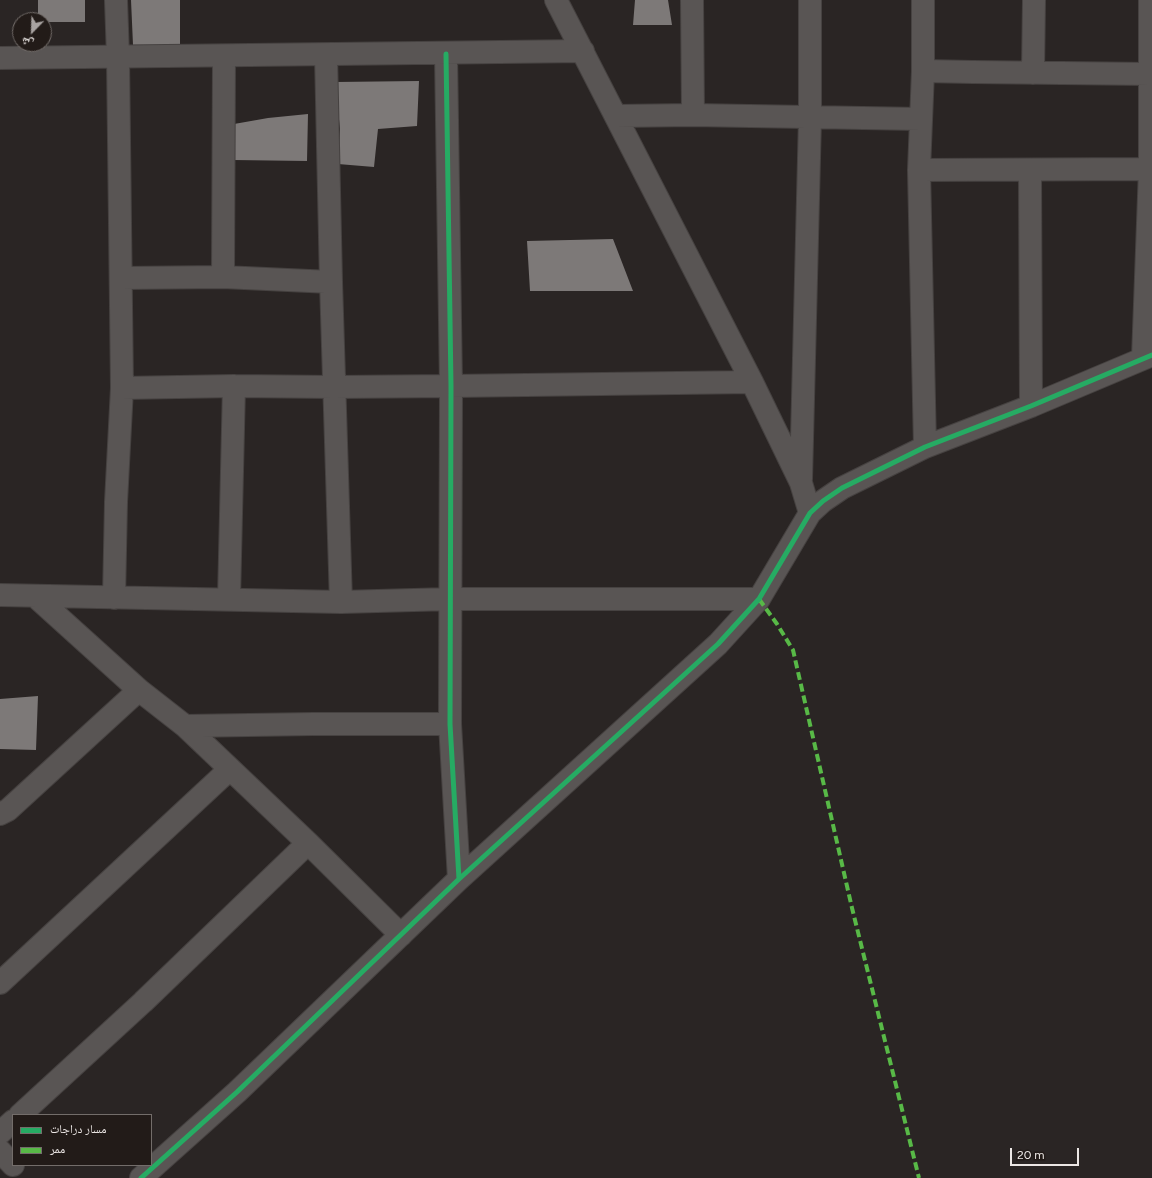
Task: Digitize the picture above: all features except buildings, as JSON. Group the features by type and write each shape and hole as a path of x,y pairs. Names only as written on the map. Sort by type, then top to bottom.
{"street":[{"path":"114,598 116,502 122,388 116,0"},
{"path":"556,0 752,382 801,482 810,513"},
{"path":"692,0 693,115"},
{"path":"801,482 810,118 810,0"},
{"path":"923,0 923,71 919,170 925,447"},
{"path":"1033,73 1034,0"},
{"path":"141,1178 237,1092 459,879 718,644 759,599 810,513 823,501 842,488 925,447 1031,406 1148,356 1151,131 1150,0"},
{"path":"0,58 583,52"},
{"path":"446,54 451,386 450,724 459,879"},
{"path":"326,55 330,282 341,602"},
{"path":"223,277 224,56"},
{"path":"923,71 1150,74"},
{"path":"616,116 693,115 920,119"},
{"path":"919,170 1150,169"},
{"path":"1030,170 1031,406"},
{"path":"121,278 223,277 330,282"},
{"path":"122,388 752,382"},
{"path":"229,599 234,386"},
{"path":"0,595 341,602 450,599 759,599"},
{"path":"35,596 139,690 185,726 401,934"},
{"path":"0,814 8,810 139,690"},
{"path":"185,726 450,724"},
{"path":"0,983 230,769"},
{"path":"21,1114 143,1002 308,843"},
{"path":"0,1133 12,1123"}],"marked path":[{"path":"759,599 793,650 852,908 919,1178"}],"cycle path":[{"path":"446,54 451,386 450,724 459,879"},
{"path":"141,1178 237,1092 459,879 718,644 759,599 810,513 823,501 842,488 925,447 1031,406 1152,355"}]}
